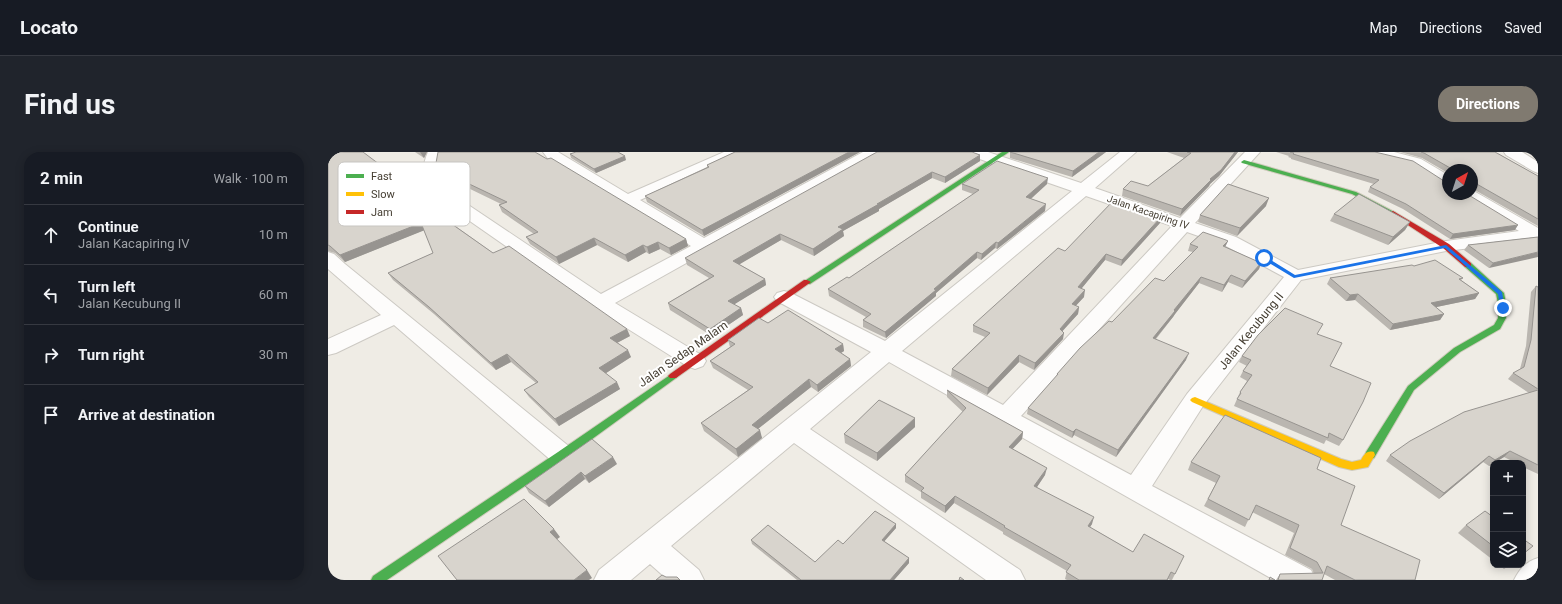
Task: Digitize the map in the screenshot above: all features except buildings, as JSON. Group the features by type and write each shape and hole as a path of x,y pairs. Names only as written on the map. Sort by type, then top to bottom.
{"street":[{"path":"433,162 435,152"},
{"path":"550,152 554,157 704,246"},
{"path":"627,200 736,152"},
{"path":"600,303 874,152"},
{"name":"Jalan Kacapiring IV","path":"973,152 1001,156 1083,190 1230,241 1264,258 1294,276"},
{"path":"609,580 794,430 886,352 1129,152"},
{"path":"1376,152 1416,162 1442,178"},
{"path":"1511,152 1538,168"},
{"name":"Jalan Sedap Malam","path":"377,580 562,455 784,297 1001,156"},
{"path":"1005,418 1248,157 1354,193 1396,214 1446,246 1500,293 1503,308 1502,318 1497,327 1457,350 1411,388 1364,464 1352,466 1339,463 1195,400"},
{"path":"1478,199 1538,234"},
{"path":"470,214 600,303 695,361"},
{"path":"1294,276 1446,246 1538,234"},
{"path":"331,266 396,316 562,455"},
{"name":"Jalan Kecubung II","path":"1135,490 1195,400 1294,276"},
{"path":"784,297 1301,580"},
{"path":"328,348 396,316"},
{"path":"794,430 1010,580"},
{"path":"651,546 689,580"},
{"path":"1529,580 1538,571"}],"traffic: fast":[{"path":"807,282 1006,152"},
{"path":"1244,162 1354,193 1393,213"},
{"path":"1370,455 1411,388 1457,350 1497,327 1502,318 1503,308 1500,293 1468,265"},
{"path":"377,580 562,455 673,376"}],"traffic: slow":[{"path":"1195,400 1339,463 1352,466 1364,464 1370,455"}],"traffic: jam":[{"path":"1393,213 1446,246 1468,265"},
{"path":"673,376 807,282"}],"route":[{"path":"1264,258 1294,276 1446,246 1500,293 1503,308"}]}
